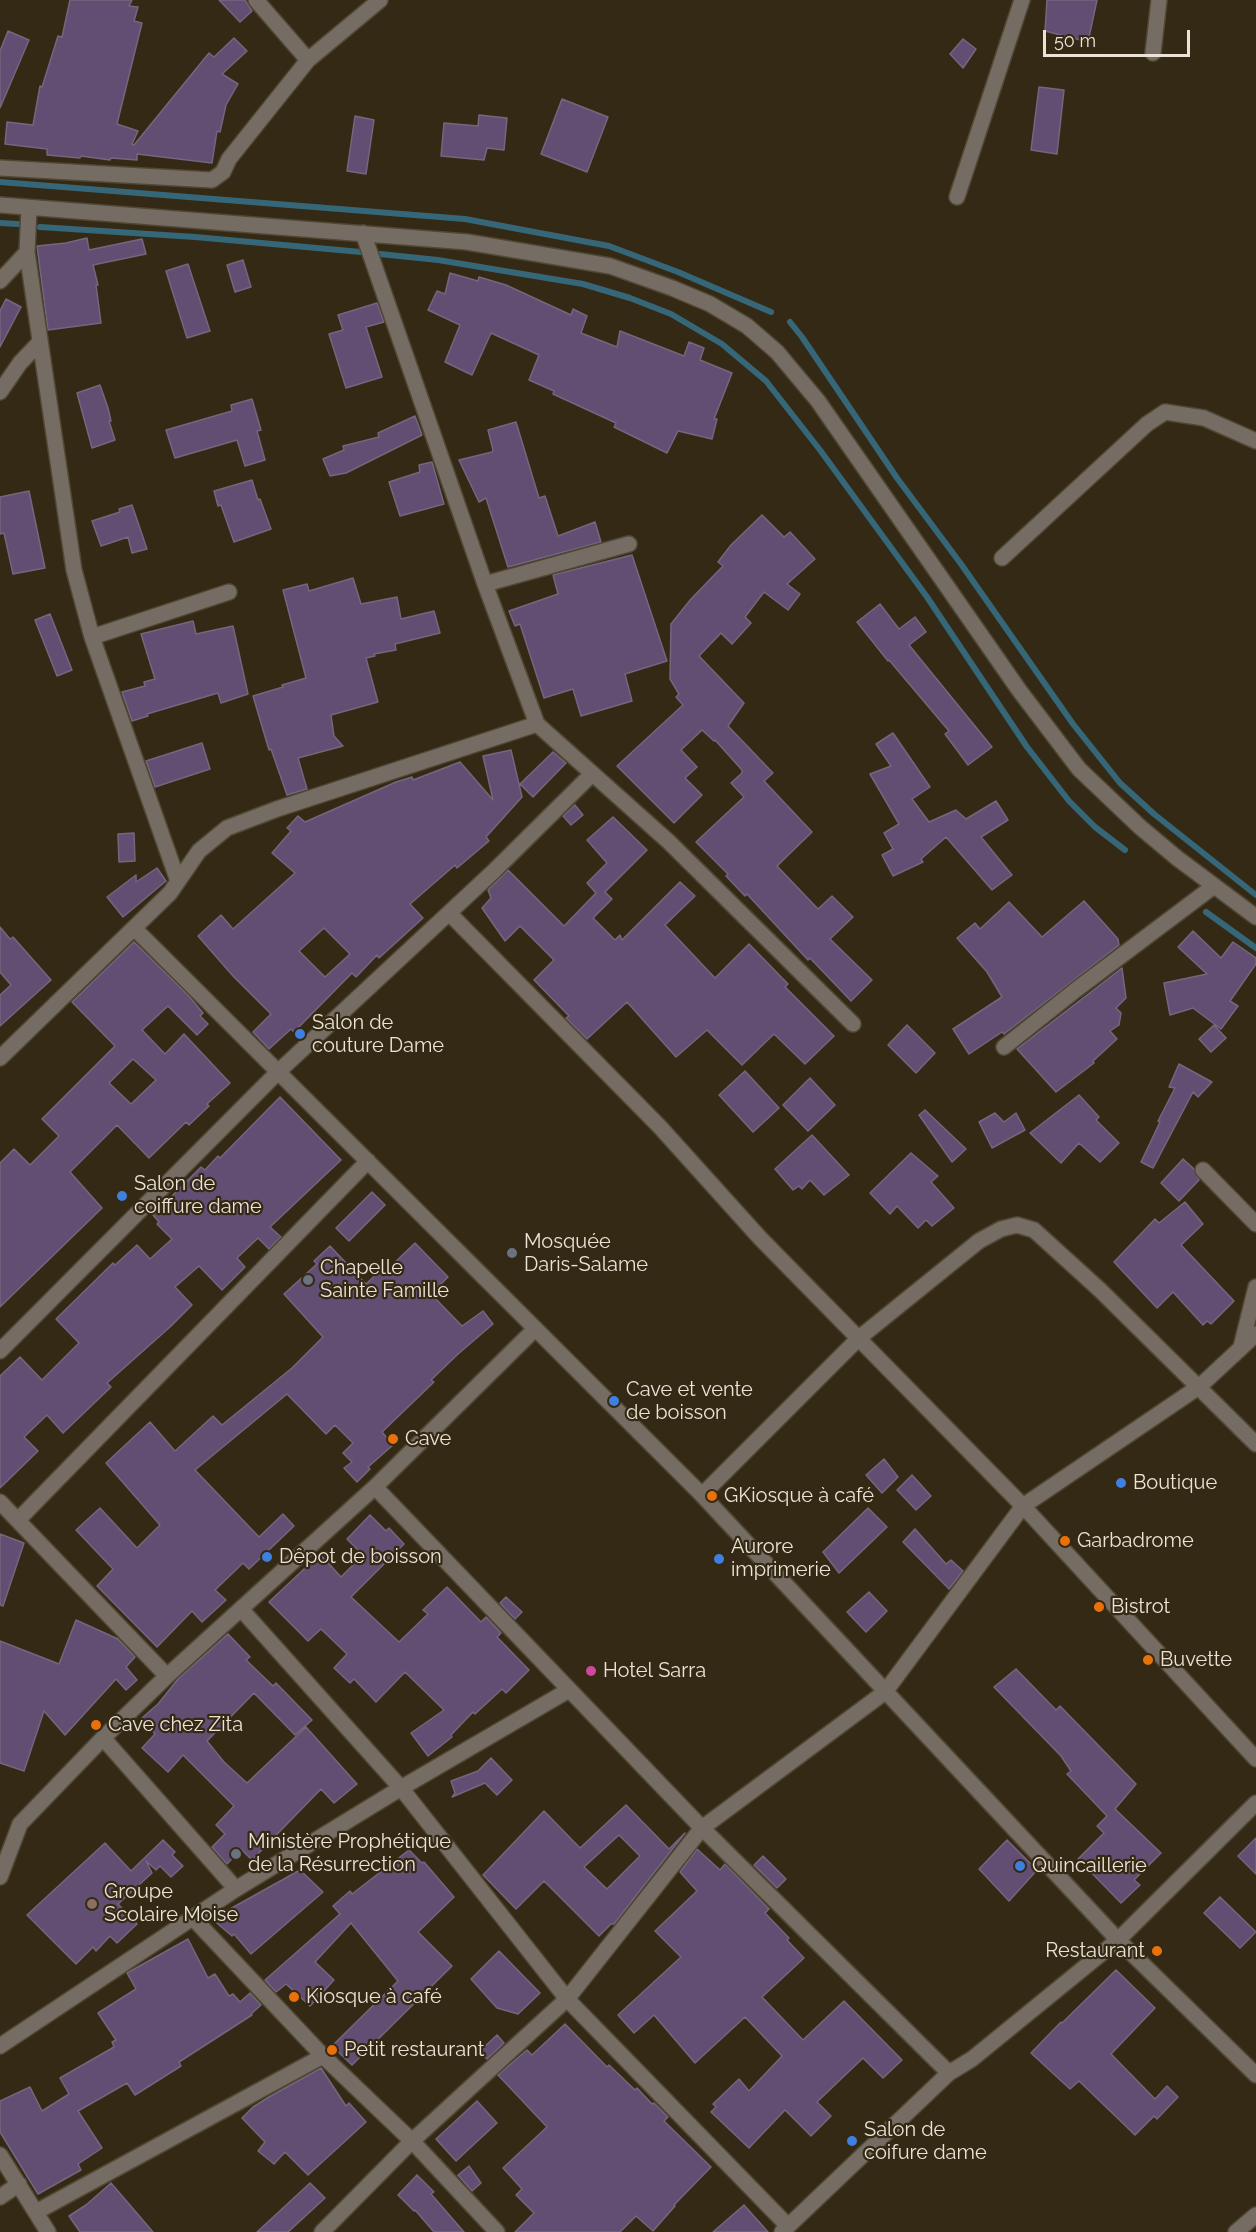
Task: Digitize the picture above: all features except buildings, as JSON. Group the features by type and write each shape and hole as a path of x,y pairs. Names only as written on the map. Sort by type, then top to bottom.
{"street":[{"path":"256,0 308,60"},
{"path":"0,168 212,180 223,172 229,159 308,60 380,0"},
{"path":"957,197 1022,0"},
{"path":"1153,53 1159,0"},
{"path":"0,205 467,242 610,266 710,304 747,326 777,352 818,401 1019,690 1079,769 1140,827 1256,917"},
{"path":"29,208 27,252 74,570 92,637 178,880"},
{"path":"363,233 485,584 537,724 669,842 853,1024"},
{"path":"0,281 27,252"},
{"path":"0,393 20,363 40,342"},
{"path":"1002,558 1147,424 1165,412 1204,418 1256,441"},
{"path":"485,584 629,544"},
{"path":"92,637 229,592"},
{"path":"0,1058 170,893 199,851 227,828 277,809 537,724"},
{"path":"0,1351 278,1072 449,913 592,774"},
{"path":"1004,1047 1214,886"},
{"path":"449,913 660,1127 760,1238 1023,1506 1256,1759"},
{"path":"134,928 702,1495 1118,1940 1256,2075"},
{"path":"18,1520 368,1161"},
{"path":"1203,1170 1256,1224"},
{"path":"702,1495 859,1338 979,1241 1001,1229 1017,1225 1034,1230 1100,1290 1200,1386 1256,1444"},
{"path":"1241,1347 1256,1287"},
{"path":"0,1877 20,1824 103,1738 167,1676 375,1487 535,1329"},
{"path":"322,2232 412,2142 567,1999 702,1828 885,1692 1023,1506 1200,1386 1256,1334"},
{"path":"375,1487 702,1828 949,2073"},
{"path":"0,1502 167,1676"},
{"path":"241,1610 401,1788 567,1999 785,2229 949,2073 972,2059 1118,1940 1256,1803"},
{"path":"0,2046 236,1889 401,1788 569,1690"},
{"path":"103,1738 236,1889"},
{"path":"193,1918 323,2056 412,2142 497,2232"},
{"path":"36,2212 323,2056"},
{"path":"0,2155 48,2232"},
{"path":"0,2197 19,2184"},
{"path":"1236,2232 1256,2215"}],"waterway":[{"path":"0,182 465,219 609,246 678,272 771,312"},
{"path":"0,223 18,224"},
{"path":"40,227 195,237 361,252"},
{"path":"380,254 438,260 583,284 630,298 671,314 722,344 766,381 820,450 927,597 1027,747 1069,801 1095,827 1125,850"},
{"path":"790,322 897,478 961,564 1073,724 1120,783 1154,814 1256,895"},
{"path":"1206,912 1256,948"}],"place":[{"name":"Salon de couture Dame","path":"300,1034"},
{"name":"Salon de coiffure dame","path":"122,1196"},
{"name":"Mosquée Daris-Salame","path":"512,1253"},
{"name":"Chapelle Sainte Famille","path":"308,1280"},
{"name":"Cave et vente de boisson","path":"614,1401"},
{"name":"Cave","path":"393,1439"},
{"name":"Boutique","path":"1121,1483"},
{"name":"GKiosque à café","path":"712,1496"},
{"name":"Garbadrome","path":"1065,1541"},
{"name":"Dêpot de boisson","path":"267,1557"},
{"name":"Aurore imprimerie","path":"719,1559"},
{"name":"Bistrot","path":"1099,1607"},
{"name":"Buvette","path":"1148,1660"},
{"name":"Hotel Sarra","path":"591,1671"},
{"name":"Cave chez Zita","path":"96,1725"},
{"name":"Ministère Prophétique de la Résurrection","path":"236,1854"},
{"name":"Quincaillerie","path":"1020,1866"},
{"name":"Groupe Scolaire Moise","path":"92,1904"},
{"name":"Restaurant","path":"1157,1951"},
{"name":"Kiosque à café","path":"294,1997"},
{"name":"Petit restaurant","path":"332,2050"},
{"name":"Salon de coifure dame","path":"852,2141"}]}
